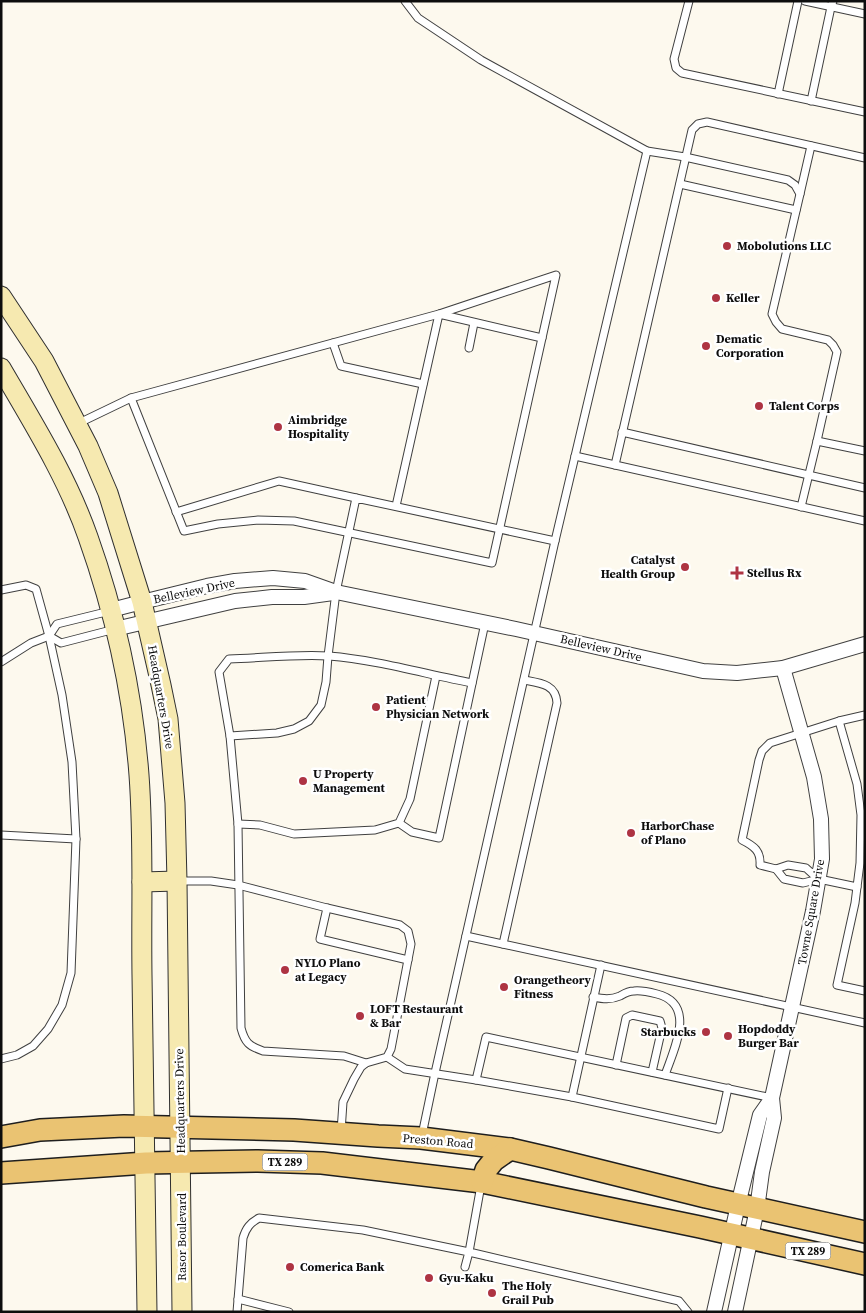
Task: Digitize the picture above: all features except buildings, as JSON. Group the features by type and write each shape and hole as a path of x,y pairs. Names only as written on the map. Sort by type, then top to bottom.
{"main road":[{"name":"Headquarters Drive","path":"1,296 44,361 88,446 108,493 142,602 168,719 175,803 181,1162"},
{"path":"1,368 71,494 88,537 111,610 127,685 138,763 141,818 147,1312"},
{"path":"142,882 176,881"},
{"name":"Preston Road","path":"1,1136 40,1130 146,1126 294,1130 421,1138 510,1150 549,1158 747,1207 865,1232"},
{"path":"482,1182 486,1170 494,1160 510,1150"},
{"name":"TX 289","path":"1,1173 146,1163 258,1161 322,1163 482,1182 865,1264"},
{"name":"Rasor Boulevard","path":"181,1162 182,1312"}],"street":[{"name":"Belleview Drive","path":"111,610 235,581 273,578 305,581 336,592 703,671 737,674 783,668 865,644"},
{"name":"Belleview Drive","path":"115,629 235,601 272,597 304,597 336,592"},
{"name":"Towne Square Drive","path":"714,1312 741,1236 747,1207 762,1172 774,1118 772,1098 813,911 822,859 821,819 814,777 783,668"},
{"name":"Towne Square Drive","path":"735,1312 741,1236 760,1115 772,1098"}],"lane":[{"path":"405,1 418,18 480,60 647,151 788,180 800,194"},
{"path":"689,1 674,59 676,68 682,73 865,112"},
{"path":"778,94 798,1"},
{"path":"805,1 832,4 865,14"},
{"path":"811,101 832,4"},
{"path":"615,465 692,130 698,124 708,122 865,158"},
{"path":"801,507 837,352 828,340 782,329 772,314 811,146"},
{"path":"421,1138 555,541 647,151"},
{"path":"680,184 796,210"},
{"path":"77,424 131,398 439,314 556,275 492,563 294,521 258,520 218,524 184,531 131,398"},
{"path":"439,314 542,338"},
{"path":"396,506 439,314"},
{"path":"469,348 474,323"},
{"path":"333,343 341,366 423,384"},
{"path":"622,432 865,488"},
{"path":"817,441 865,451"},
{"path":"575,456 865,521"},
{"path":"176,512 279,481 555,541"},
{"path":"230,736 277,734 294,729 309,721 321,705 326,682 336,592 356,498"},
{"path":"1,590 26,585 36,589 62,695 72,762 76,839 71,973 62,1005 48,1029 33,1046 17,1055 1,1059"},
{"path":"1,662 31,643 49,636 57,624 111,610"},
{"path":"399,823 412,832 439,838 485,623"},
{"path":"49,636 61,643 115,629"},
{"path":"366,1063 344,1056 263,1051 252,1047 244,1039 241,1028 238,824 230,736 219,672 229,659 328,656 472,683"},
{"path":"238,824 260,825 294,834 375,830 399,823 410,799 436,676"},
{"path":"503,944 557,703 553,690 545,684 524,680"},
{"path":"819,879 806,868 788,864 776,869 760,865 761,858 754,846 742,840 759,760 762,751 770,743 839,721 865,715"},
{"path":"839,721 857,784 860,816 860,863 855,903 837,984 865,991"},
{"path":"1,836 76,839"},
{"path":"776,869 784,879 803,883 819,879 857,887"},
{"path":"176,881 211,881 238,885 400,925 408,932 411,944 391,1049 387,1057 366,1063 354,1078 343,1102 341,1133"},
{"path":"327,908 320,939 408,960"},
{"path":"466,936 865,1023"},
{"path":"572,1097 601,965"},
{"path":"593,997 608,999 628,991 637,990 659,994 671,1000 678,1009 680,1027 666,1075"},
{"path":"616,1065 626,1018 632,1015 660,1021 662,1028 652,1072"},
{"path":"476,1080 486,1037 772,1098"},
{"path":"387,1057 405,1069 572,1097 719,1129 728,1088"},
{"path":"465,1267 482,1182"},
{"path":"237,1312 243,1238 246,1229 259,1218 362,1230 469,1252 679,1301 688,1312"},
{"path":"238,1299 289,1312"}],"place":[{"name":"Mobolutions LLC","path":"727,246"},
{"name":"Keller","path":"716,298"},
{"name":"Dematic Corporation","path":"706,346"},
{"name":"Talent Corps","path":"759,406"},
{"name":"Aimbridge Hospitality","path":"278,427"},
{"name":"Catalyst Health Group","path":"685,567"},
{"name":"Stellus Rx","path":"737,573"},
{"name":"Patient Physician Network","path":"376,707"},
{"name":"U Property Management","path":"303,781"},
{"name":"HarborChase of Plano","path":"631,833"},
{"name":"NYLO Plano at Legacy","path":"285,970"},
{"name":"Orangetheory Fitness","path":"504,987"},
{"name":"LOFT Restaurant & Bar","path":"360,1016"},
{"name":"Starbucks","path":"706,1032"},
{"name":"Hopdoddy Burger Bar","path":"728,1036"},
{"name":"Comerica Bank","path":"290,1267"},
{"name":"Gyu-Kaku","path":"429,1278"},
{"name":"The Holy Grail Pub","path":"492,1293"}]}
